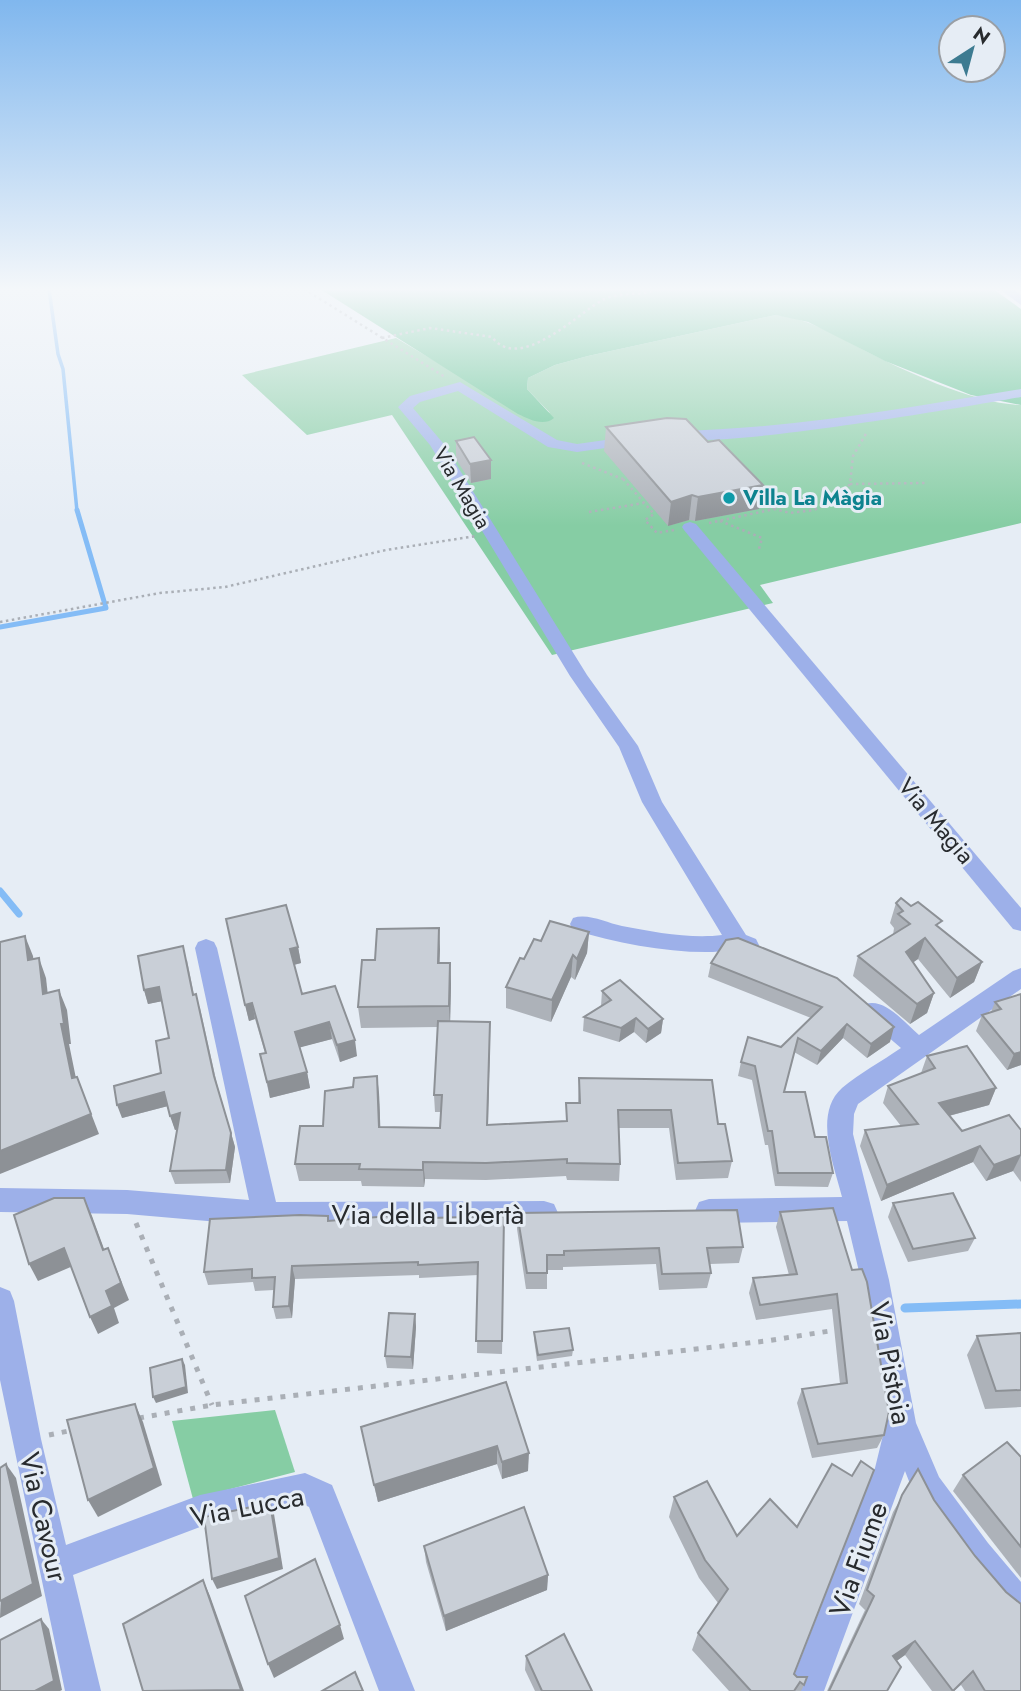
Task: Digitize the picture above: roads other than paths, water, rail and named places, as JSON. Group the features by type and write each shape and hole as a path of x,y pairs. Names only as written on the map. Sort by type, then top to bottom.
{"street":[{"name":"Via Magia","path":"738,941 652,802 628,746 579,676 436,443 405,407 415,399 460,386 553,444 577,448 665,435 711,436 883,416 1021,393"},
{"name":"Via Magia","path":"690,527 1021,923"},
{"path":"581,924 621,934 668,941 715,944 738,941 773,956"},
{"path":"206,948 265,1214"},
{"name":"Via Pistoia","path":"1021,977 849,1097 841,1114 840,1134 881,1312 901,1423 928,1488 976,1555 1021,1608"},
{"path":"862,1000 918,1048"},
{"name":"Via della Libertà","path":"0,1200 127,1202 265,1214 570,1213"},
{"path":"680,1211 858,1209"},
{"name":"Via Cavour","path":"0,1301 26,1439 83,1691"},
{"name":"Via Fiume","path":"806,1691 891,1468 901,1423"},
{"name":"Via Lucca","path":"54,1566 200,1511 305,1489 314,1491 321,1496 397,1691"}],"waterway":[{"path":"63,368 77,511"},
{"path":"0,627 106,608 77,510"},
{"path":"0,891 19,914"},
{"path":"905,1308 1021,1304"}],"place":[{"name":"Villa La Màgia","path":"729,498"}]}
